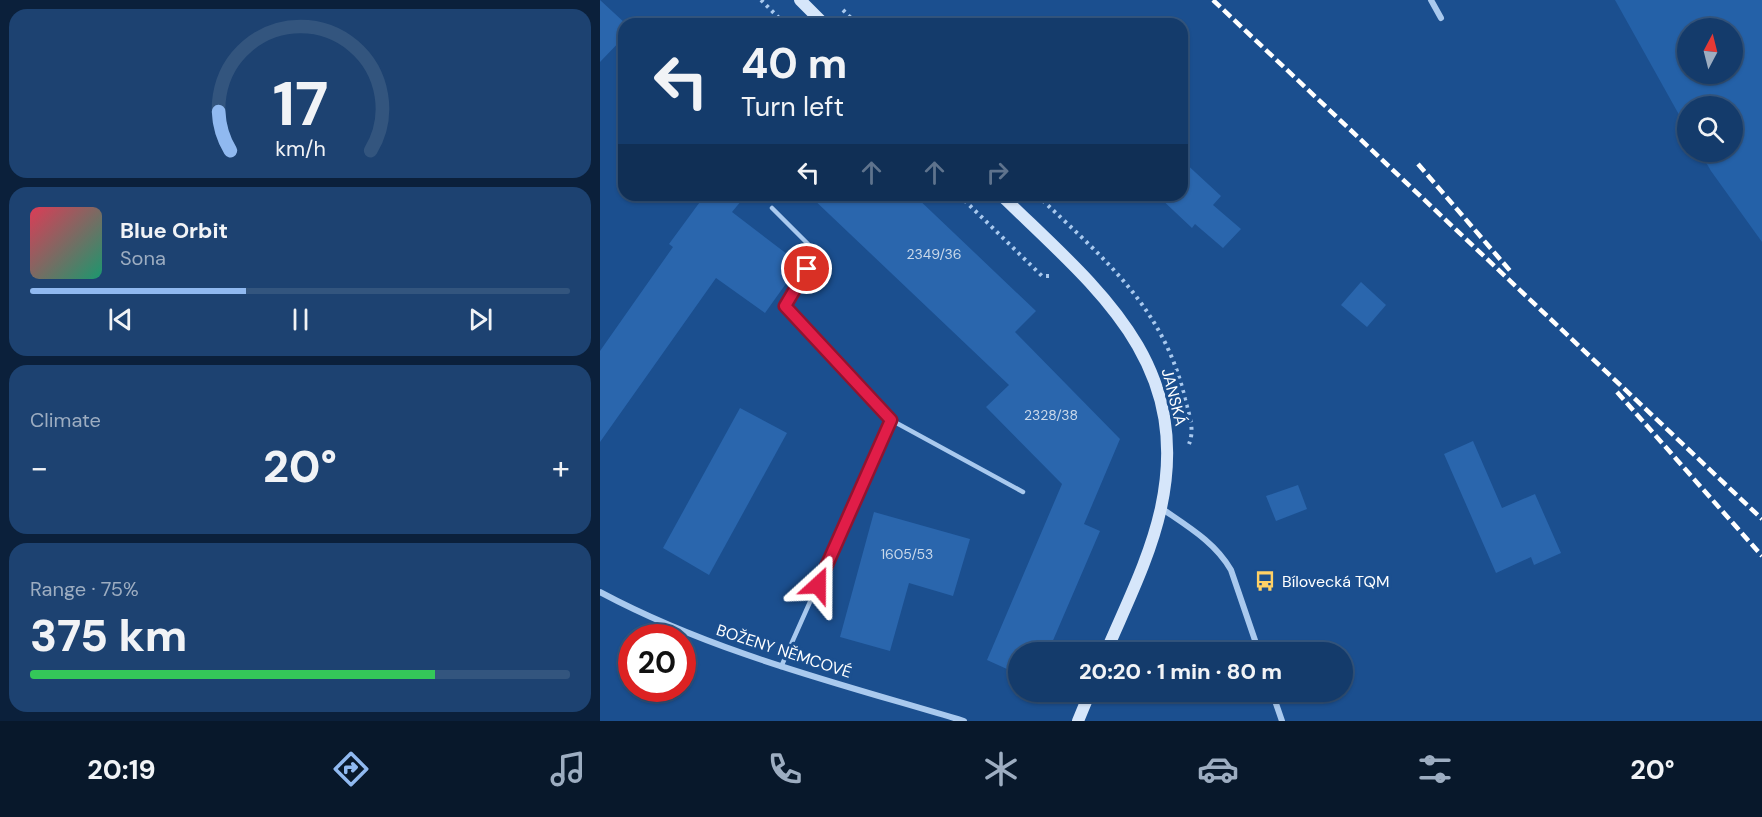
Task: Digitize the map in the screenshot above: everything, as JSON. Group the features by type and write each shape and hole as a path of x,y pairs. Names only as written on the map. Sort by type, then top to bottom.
{"main road":[{"path":"800,0 818,18"},
{"name":"JANSKÁ","path":"1007,201 1084,276 1115,310 1146,358 1158,388 1165,421 1167,454 1161,508 1146,557 1110,642"},
{"path":"1078,721 1086,702"}],"street":[{"path":"1431,0 1441,18"},
{"path":"1161,508 1202,536 1224,558 1231,570 1256,642"},
{"name":"BOŽENY NĚMCOVÉ","path":"600,592 709,641 781,667 964,721"},
{"path":"1275,702 1282,721"}],"lane":[{"path":"772,208 812,248 807,269 785,306 891,420 1023,492"},
{"path":"781,667 891,420"}],"path":[{"path":"761,0 779,18"},
{"path":"965,201 1042,276 1084,276"}],"shaded area":[{"path":"1615,0 1762,0 1762,242 1706,162 1743,162 1743,96 1677,96 1677,111"}],"building":[{"path":"600,0 620,18 618,43 600,62"},
{"path":"1188,166 1221,196 1213,205 1241,229 1223,248 1195,224 1192,228 1163,201 1188,201"},
{"path":"701,201 741,201 732,212 800,264 765,313 716,278 600,442 600,351 673,247 669,244"},
{"path":"815,201 920,201 1036,311 1015,332 1120,439 1084,524 1100,531 1052,642 1008,642 1008,669 987,660 1062,484 986,407 1009,385"},
{"path":"1361,282 1386,305 1367,327 1341,305"},
{"path":"740,408 787,433 709,575 663,548"},
{"path":"1473,441 1502,508 1535,494 1561,553 1534,565 1531,557 1496,573 1444,454"},
{"path":"1298,485 1307,509 1276,521 1266,496"},
{"path":"874,512 970,539 953,596 909,583 890,651 840,637"}],"railway":[{"path":"1213,0 1762,519"},
{"path":"1418,164 1512,273"},
{"path":"1617,392 1762,556"}],"place":[{"name":"Bílovecká TQM","path":"1265,581"}],"route":[{"path":"807,269 785,306 891,420 818,585"}]}
